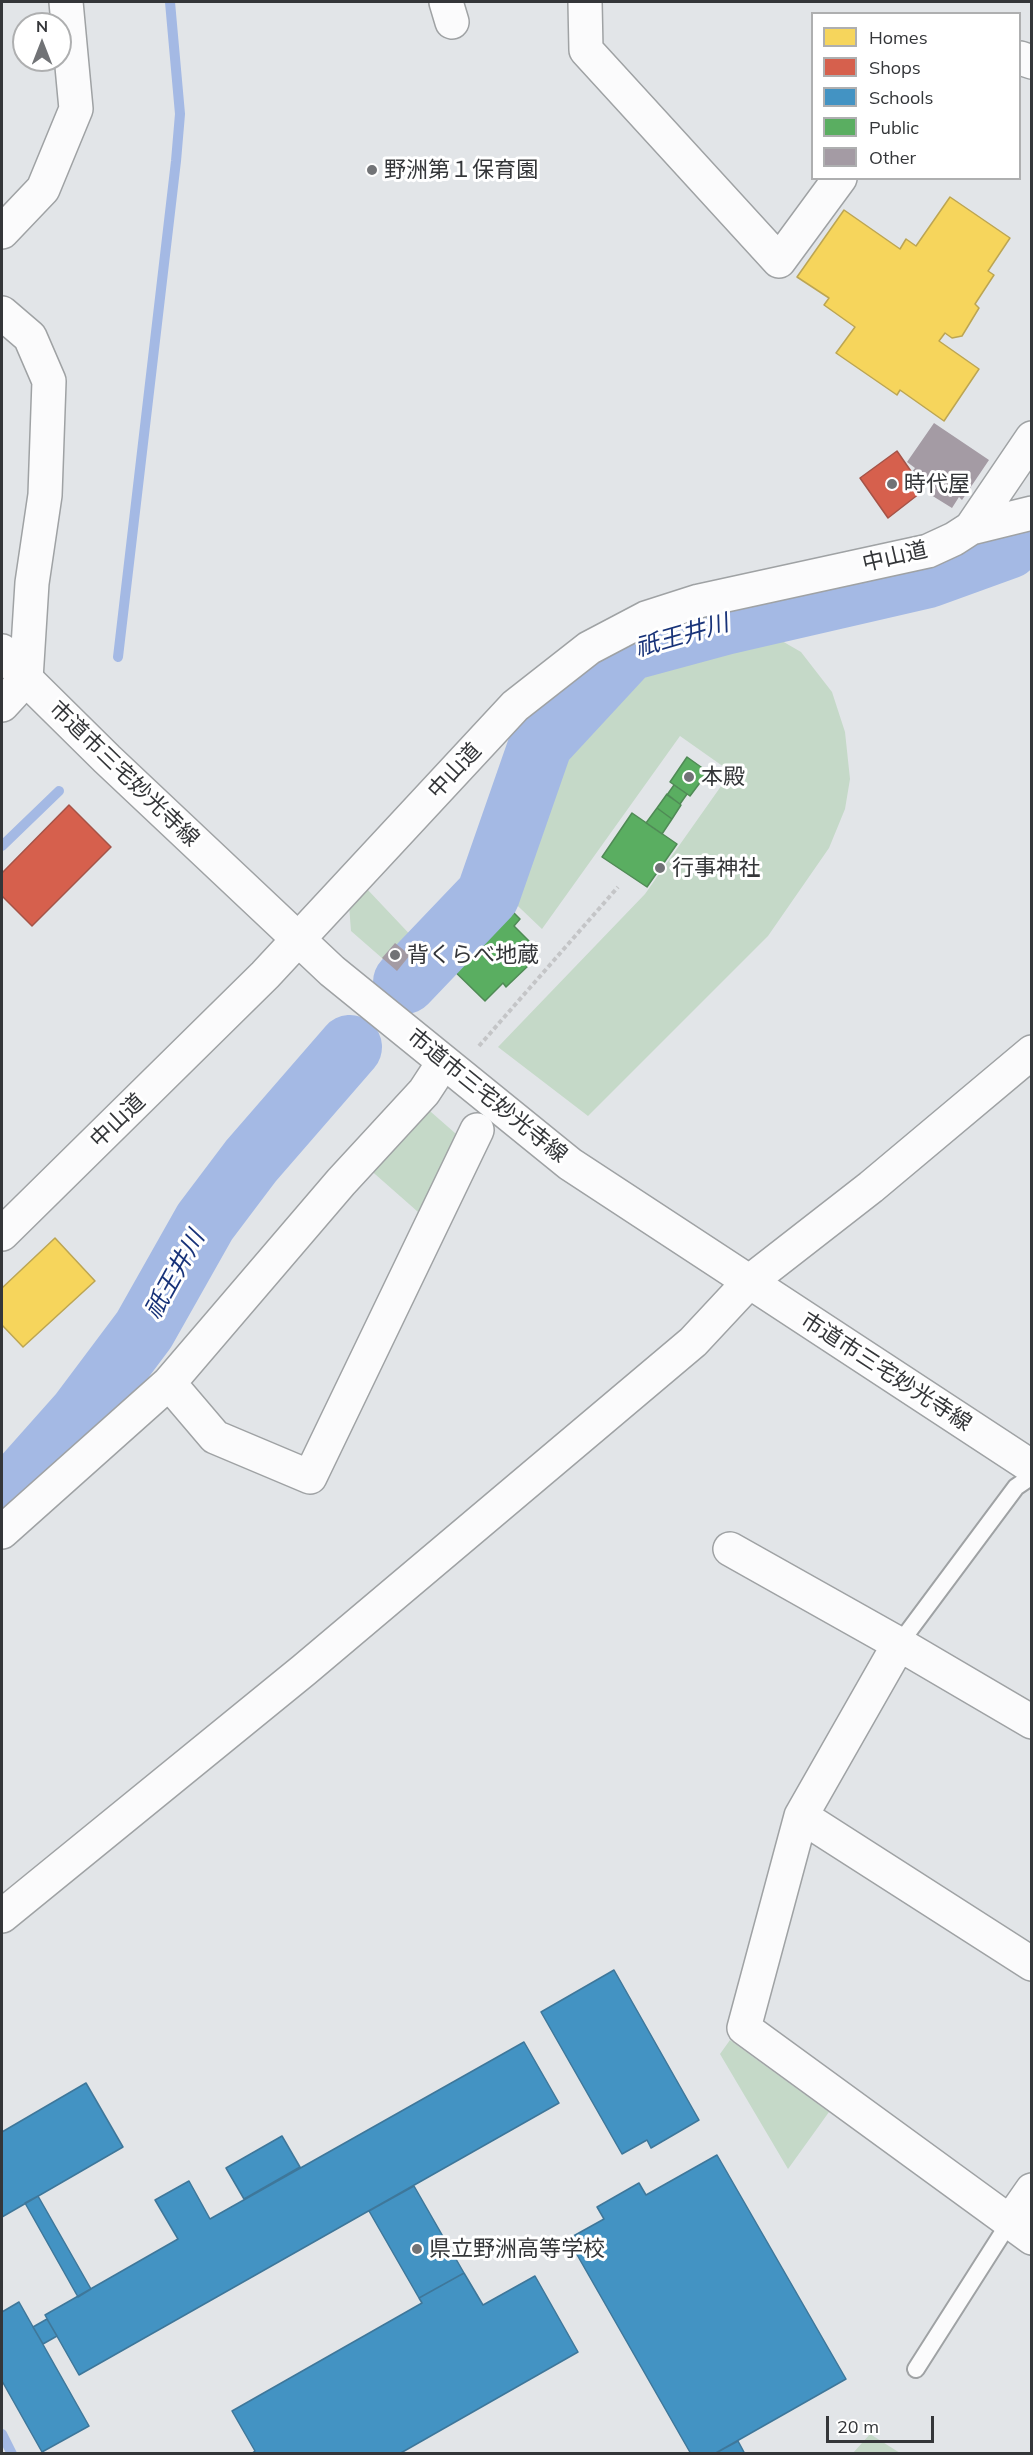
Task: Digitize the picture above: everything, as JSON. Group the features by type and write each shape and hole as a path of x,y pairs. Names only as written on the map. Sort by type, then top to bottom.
{"street":[{"path":"2,232 43,189 76,109 66,2"},
{"path":"585,2 586,50 779,261 839,180"},
{"path":"2,314 30,337 49,381 45,495 32,583 27,679 2,705"},
{"path":"970,528 989,504 1032,438"},
{"name":"中山道","path":"2,1234 265,975 515,706 589,648 646,618 699,601 928,551 954,539 970,528 1032,513"},
{"name":"市道市三宅妙光寺線","path":"2,651 107,759 339,977 570,1164 1032,1467"},
{"path":"2,1916 304,1670 693,1342 749,1282 871,1187 1032,1052"},
{"path":"2,1532 169,1383 341,1182 424,1092 444,1063"},
{"path":"169,1383 215,1437 310,1476 477,1130"},
{"path":"730,1549 1032,1722"},
{"path":"899,1644 801,1816 744,2028 1020,2230 1032,2190"},
{"path":"801,1816 1032,1964"}],"lane":[{"path":"899,1644 1016,1487 1032,1476"},
{"path":"916,2369 1020,2230"}],"path":[{"path":"476,1048 618,887"}],"green space":[{"name":"行事神社","path":"751,623 801,652 832,692 845,732 850,779 845,809 829,848 768,936 588,1116 498,1047 645,894 731,772 680,736 542,929 500,889 517,817 549,740 599,689 640,657 702,636"},
{"path":"367,889 418,943 419,948 398,972 351,931 349,905"},
{"path":"423,1105 463,1140 426,1219 367,1167"},
{"path":"730,2040 829,2112 788,2169 720,2054"},
{"path":"870,2434 900,2453 853,2453"}],"building: Homes":[{"path":"950,197 1010,238 988,271 994,275 975,304 979,308 962,336 952,338 945,333 939,341 979,369 944,421 900,390 897,395 836,353 855,327 824,305 829,298 797,277 844,210 900,249 906,239 916,246"},
{"path":"55,1238 95,1281 23,1347 2,1325 2,1288"}],"building: Shops":[{"name":"時代屋","path":"897,451 924,490 888,518 860,478"},
{"path":"69,805 111,847 32,926 2,896 2,873"}],"building: Schools":[{"path":"614,1970 699,2120 651,2148 647,2140 622,2154 541,2012"},
{"path":"524,2042 559,2103 79,2375 45,2315 178,2239 155,2200 189,2181 210,2219"},
{"path":"86,2083 123,2147 2,2217 2,2132"},
{"path":"282,2136 300,2167 244,2199 226,2168"},
{"path":"717,2155 846,2379 714,2454 691,2454 568,2239 604,2219 597,2207 639,2183 646,2195"},
{"path":"414,2186 464,2273 419,2298 369,2211"},
{"path":"38,2196 91,2289 78,2297 25,2203"},
{"path":"464,2273 483,2305 535,2276 578,2352 399,2454 251,2454 255,2451 232,2411 422,2303 419,2298"},
{"path":"19,2302 89,2426 42,2452 2,2381 2,2312"},
{"path":"47,2319 57,2336 43,2344 33,2327"},
{"path":"738,2441 745,2454 714,2454"}],"building: Public":[{"name":"本殿","path":"687,757 708,772 690,796 670,782"},
{"path":"674,785 687,794 680,804 667,795"},
{"path":"667,794 681,805 672,819 657,808"},
{"path":"657,808 672,819 662,834 646,823"},
{"path":"632,813 677,844 647,887 602,857"},
{"path":"501,900 520,919 514,926 537,949 525,962 529,965 506,987 503,983 485,1001 443,960"}],"building: Other":[{"path":"934,423 989,460 962,500 959,497 952,508 931,495 936,488 912,472 915,468 907,462"},
{"path":"395,943 410,955 397,971 382,958"}],"waterway":[{"path":"118,657 180,114 170,2"},
{"name":"祇王井川","path":"405,982 488,895 541,743 628,649 724,623 928,576 1008,547 1016,532"},
{"path":"2,846 59,791"},
{"name":"祇王井川","path":"2,1503 81,1414 144,1330 205,1222 251,1161 350,1047"},
{"path":"2,2434 12,2454"}],"place":[{"name":"野洲第１保育園","path":"372,170"},
{"name":"時代屋","path":"892,484"},
{"name":"本殿","path":"689,777"},
{"name":"行事神社","path":"660,868"},
{"name":"背くらべ地蔵","path":"395,955"},
{"name":"県立野洲高等学校","path":"417,2249"}]}
